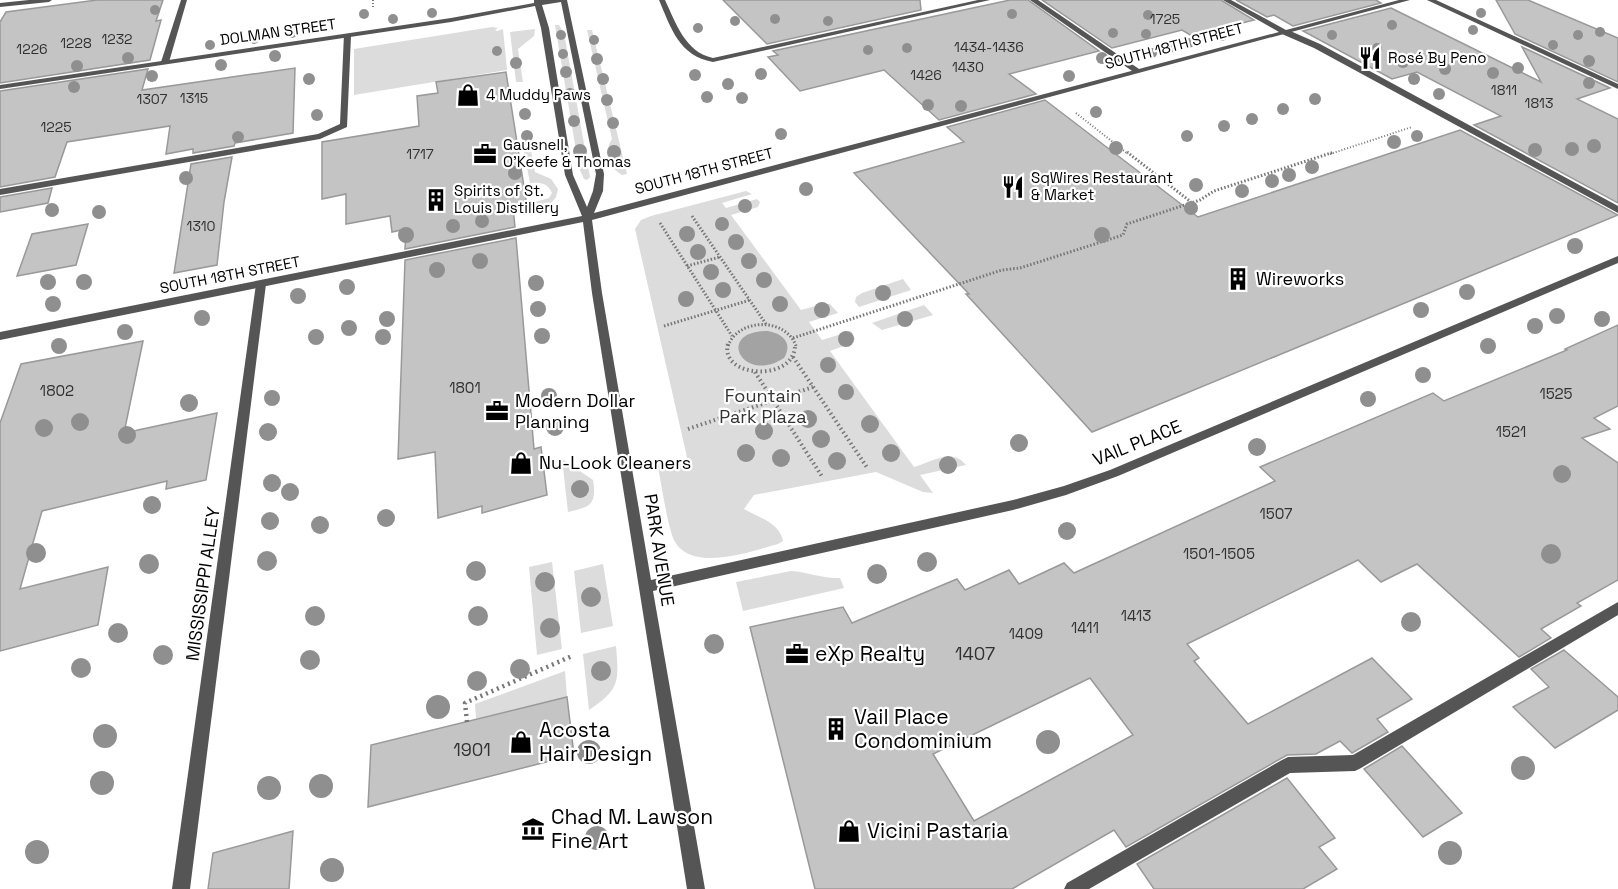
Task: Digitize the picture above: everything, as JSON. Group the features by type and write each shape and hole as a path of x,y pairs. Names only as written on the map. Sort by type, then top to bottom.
{"street":[{"path":"0,5 49,0"},
{"path":"165,62 184,0"},
{"name":"DOLMAN STREET","path":"0,87 347,36 559,0"},
{"name":"PARK AVENUE","path":"564,0 600,174 598,190 587,218"},
{"path":"662,0 679,36 696,56 704,60 713,60 987,0"},
{"path":"1033,0 1138,71"},
{"path":"1226,0 1285,32 1317,46 1618,210"},
{"name":"SOUTH 18TH STREET","path":"0,336 587,218 1407,0"},
{"path":"1430,0 1618,87"},
{"name":"PARK AVENUE","path":"537,2 545,28 569,175 587,218 597,293 696,889"},
{"path":"0,192 320,136 332,132 344,125 347,36"},
{"name":"VAIL PLACE","path":"646,587 1013,505 1066,490 1114,473 1618,260"},
{"name":"MISSISSIPPI ALLEY","path":"181,889 261,284"},
{"path":"1072,889 1288,765 1355,763 1618,608"}],"path":[{"path":"1071,109 1192,202"},
{"path":"793,338 1002,270 1020,268 1123,235 1127,224 1192,202 1214,191 1414,126"},
{"path":"691,214 767,324"},
{"path":"659,223 732,336"},
{"path":"687,266 720,257"},
{"path":"664,326 750,300"},
{"path":"767,324 780,327 793,338 796,347 793,357 781,367 755,372 738,366 732,361 727,349 732,336 747,327 767,324"},
{"path":"793,357 868,469"},
{"path":"755,372 824,478"},
{"path":"688,429 813,387"},
{"path":"467,722 465,703 572,656"}],"green space":[{"path":"555,25 559,25 564,33 590,177 587,180 584,179 579,168"},
{"path":"492,27 498,28 495,30 497,31 503,29 507,70 354,95 354,49"},
{"path":"535,29 534,36 518,49 523,82 516,82 510,32"},
{"path":"587,30 592,30 627,174 622,175 613,168 608,159 609,144 612,139"},
{"path":"531,151 535,172 551,179 558,189 556,197 549,206 536,205 535,202 549,198 552,193 543,184 530,183 524,152"},
{"name":"Fountain Park Plaza","path":"746,191 752,194 722,203 726,208 757,199 760,202 758,207 731,215 801,310 830,304 838,313 809,322 822,340 851,331 855,339 852,343 830,351 914,467 948,456 966,465 920,475 933,493 923,492 876,472 754,495 744,509 773,525 783,541 736,555 704,558 690,555 679,547 672,535 667,517 657,462 664,460 689,466 635,229 641,220 651,216"},
{"path":"903,279 911,290 859,307 855,302 856,297 862,293"},
{"path":"924,305 933,315 882,330 872,323"},
{"path":"562,459 593,480 594,488 593,500 590,504 568,512"},
{"path":"552,562 562,649 537,655 529,567"},
{"path":"603,564 613,626 581,633 574,571"},
{"path":"791,571 840,578 844,588 743,611 736,582"},
{"path":"616,646 617,677 615,684 607,696 589,710 583,654"},
{"path":"565,671 567,697 476,719 475,704"}],"shaded area":[{"path":"768,331 778,334 785,340 787,353 784,358 769,365 757,365 740,355 739,347 742,339 752,333"}],"building":[{"path":"97,0 163,0 156,21 161,20 150,60 0,83 0,22 6,12"},
{"path":"723,0 920,0 921,10 767,44"},
{"path":"1010,0 1028,0 1099,51 1009,74 1036,94 939,120 884,70 800,91 768,57 778,55 773,51"},
{"path":"1042,0 1221,0 1254,20 1192,36 1182,30 1112,48"},
{"path":"1236,0 1376,0 1381,3 1293,26 1274,15 1267,17"},
{"path":"1496,0 1528,0 1618,38 1618,82 1515,34"},
{"path":"1391,8 1541,82 1522,47 1610,88 1577,99 1618,119 1618,203 1474,125 1501,116 1417,72 1392,79 1303,31"},
{"path":"295,68 293,133 193,153 193,149 166,154 170,126 67,142 55,177 0,187 0,91 148,69 142,90"},
{"path":"506,72 527,206 513,208 515,227 405,249 406,229 392,232 390,216 346,224 346,194 322,199 322,142 419,126 417,96 438,93 436,82"},
{"name":"Wireworks","path":"1045,100 1198,217 1460,130 1618,215 1092,432 966,294 969,294 854,173 964,142 947,127"},
{"path":"232,157 217,265 174,273 191,164"},
{"path":"52,188 48,203 0,212 0,197"},
{"path":"88,224 76,265 17,276 32,234"},
{"path":"516,238 534,449 541,447 547,495 482,513 482,506 438,518 435,452 398,459 405,260"},
{"path":"1618,325 1618,406 1594,418 1610,429 1582,438 1618,463 1618,580 1577,603 1581,606 1541,629 1551,638 1519,657 1417,564 1381,582 1358,560 1187,644 1199,658 1194,661 1248,724 1372,658 1412,699 1377,719 1388,732 1352,753 1340,741 1316,754 1287,755 1126,847 1114,830 1012,889 815,889 750,627 843,607 852,623 957,579 965,590 1009,570 1019,584 1064,563 1074,573 1275,481 1260,467 1433,393 1444,401 1567,350 1565,349","holes":["1090,678 1133,735 974,821 933,754"]},
{"path":"143,341 124,433 217,413 206,480 166,489 167,481 42,511 20,589 108,567 98,625 0,651 0,423 21,364"},
{"path":"1564,650 1618,697 1618,710 1555,748 1513,707 1549,687 1531,669"},
{"path":"567,697 574,755 368,807 371,745"},
{"path":"1402,746 1462,813 1423,837 1364,769"},
{"path":"1287,778 1335,838 1319,847 1337,869 1303,889 1154,889 1137,864"},
{"path":"293,831 289,889 208,889 213,853"}],"place":[{"name":"Rosé By Peno","path":"1370,58"},
{"name":"4 Muddy Paws","path":"468,95"},
{"name":"Gausnell, O'Keefe & Thomas","path":"485,154"},
{"name":"SqWires Restaurant & Market","path":"1013,187"},
{"name":"Spirits of St. Louis Distillery","path":"436,200"},
{"name":"Wireworks","path":"1238,279"},
{"name":"Modern Dollar Planning","path":"497,411"},
{"name":"Nu-Look Cleaners","path":"521,463"},
{"name":"eXp Realty","path":"797,654"},
{"name":"Vail Place Condominium","path":"836,729"},
{"name":"Acosta Hair Design","path":"521,742"},
{"name":"Chad M. Lawson Fine Art","path":"533,829"},
{"name":"Vicini Pastaria","path":"849,831"}]}
